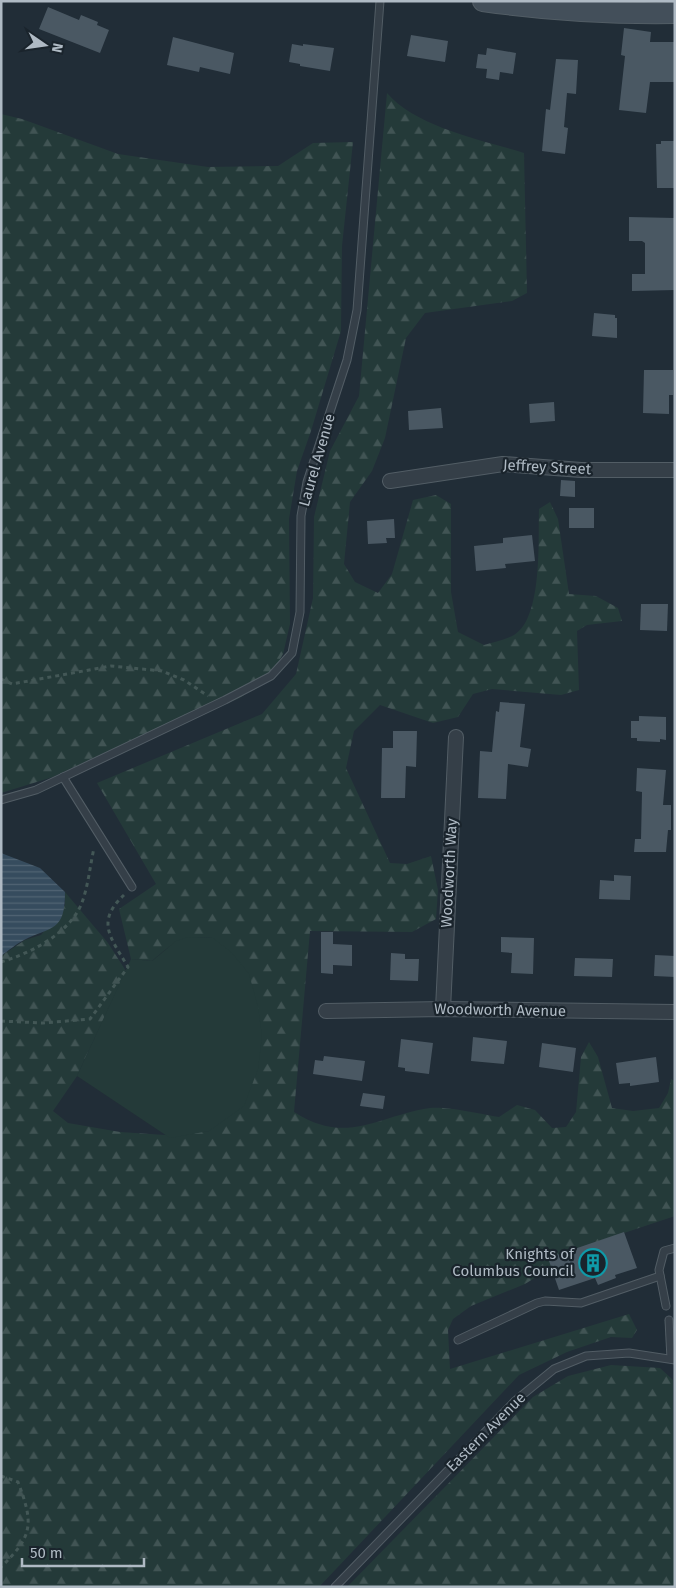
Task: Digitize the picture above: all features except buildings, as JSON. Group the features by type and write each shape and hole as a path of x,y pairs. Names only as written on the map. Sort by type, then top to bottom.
{"main road":[{"path":"482,1 572,10 675,14"}],"street":[{"name":"Jeffrey Street","path":"390,481 503,464 581,470 675,470"},
{"name":"Woodworth Way","path":"443,1008 456,737"},
{"name":"Woodworth Avenue","path":"326,1010 443,1008 675,1012"}],"lane":[{"name":"Laurel Avenue","path":"1,800 36,790 215,705 270,676 292,653 300,612 301,516 307,482 347,360 357,310 380,1"},
{"path":"63,777 132,887"},
{"path":"666,1306 659,1263 664,1251 675,1248"},
{"path":"458,1340 537,1303 581,1303 660,1276"},
{"path":"669,1320 673,1359"},
{"name":"Eastern Avenue","path":"335,1587 515,1401 554,1369 586,1356 629,1353 673,1359"}],"path":[{"path":"1,678 12,684 111,666 162,671 184,680 206,694 215,705"},
{"path":"1,962 18,956 63,930 81,905 97,832"},
{"path":"1,1021 43,1023 90,1019 128,967 113,942 106,924 109,912 115,903 132,887"},
{"path":"1,1476 18,1482 27,1510 28,1531 20,1548 1,1567"}],"green space":[{"path":"387,93 399,105 432,123 451,131 524,153 527,293 512,301 425,313 406,338 385,438 372,471 350,502 344,564 355,582 378,593 392,574 413,500 436,495 451,504 451,592 458,632 484,645 503,640 514,635 523,626 530,612 537,577 539,509 550,502 558,519 569,594 596,596 618,608 622,621 587,625 577,631 579,690 561,695 492,689 473,694 458,717 433,723 380,705 354,731 346,768 390,863 407,864 431,856 438,890 436,919 412,932 310,931 294,1112 313,1122 330,1127 346,1128 362,1126 430,1108 454,1109 499,1117 517,1105 535,1110 552,1128 566,1127 576,1112 581,1057 589,1042 598,1057 612,1108 633,1111 659,1108 668,1093 671,1079 675,1081 675,1216 549,1258 552,1267 525,1284 471,1306 453,1319 448,1330 450,1369 629,1314 637,1330 632,1338 611,1337 567,1352 519,1375 319,1587 1,1587 1,956 25,940 41,935 65,905 65,892 108,943 126,971 77,1076 53,1111 68,1123 120,1132 165,1135 209,1131 213,938 193,938 179,941 167,948 152,961 131,959 119,909 156,884 97,783 262,714 296,674 313,598 314,517 330,451 359,396"},
{"path":"1,114 22,119 118,154 208,167 278,166 313,143 353,142 342,246 341,331 297,471 289,519 290,624 283,654 272,673 240,698 108,751 53,777 1,793"},
{"path":"189,937 213,938 232,953 249,974 258,1007 262,1036 258,1069 244,1106 209,1131 170,1138 77,1076 131,959 152,961 176,941"},
{"path":"611,1365 660,1368 673,1380 675,1587 347,1587 533,1397 568,1376"}],"water":[{"path":"1,853 40,868 65,892 63,914 55,926 21,942 1,956"}],"place":[{"name":"Knights of Columbus Council","path":"593,1263"}]}
